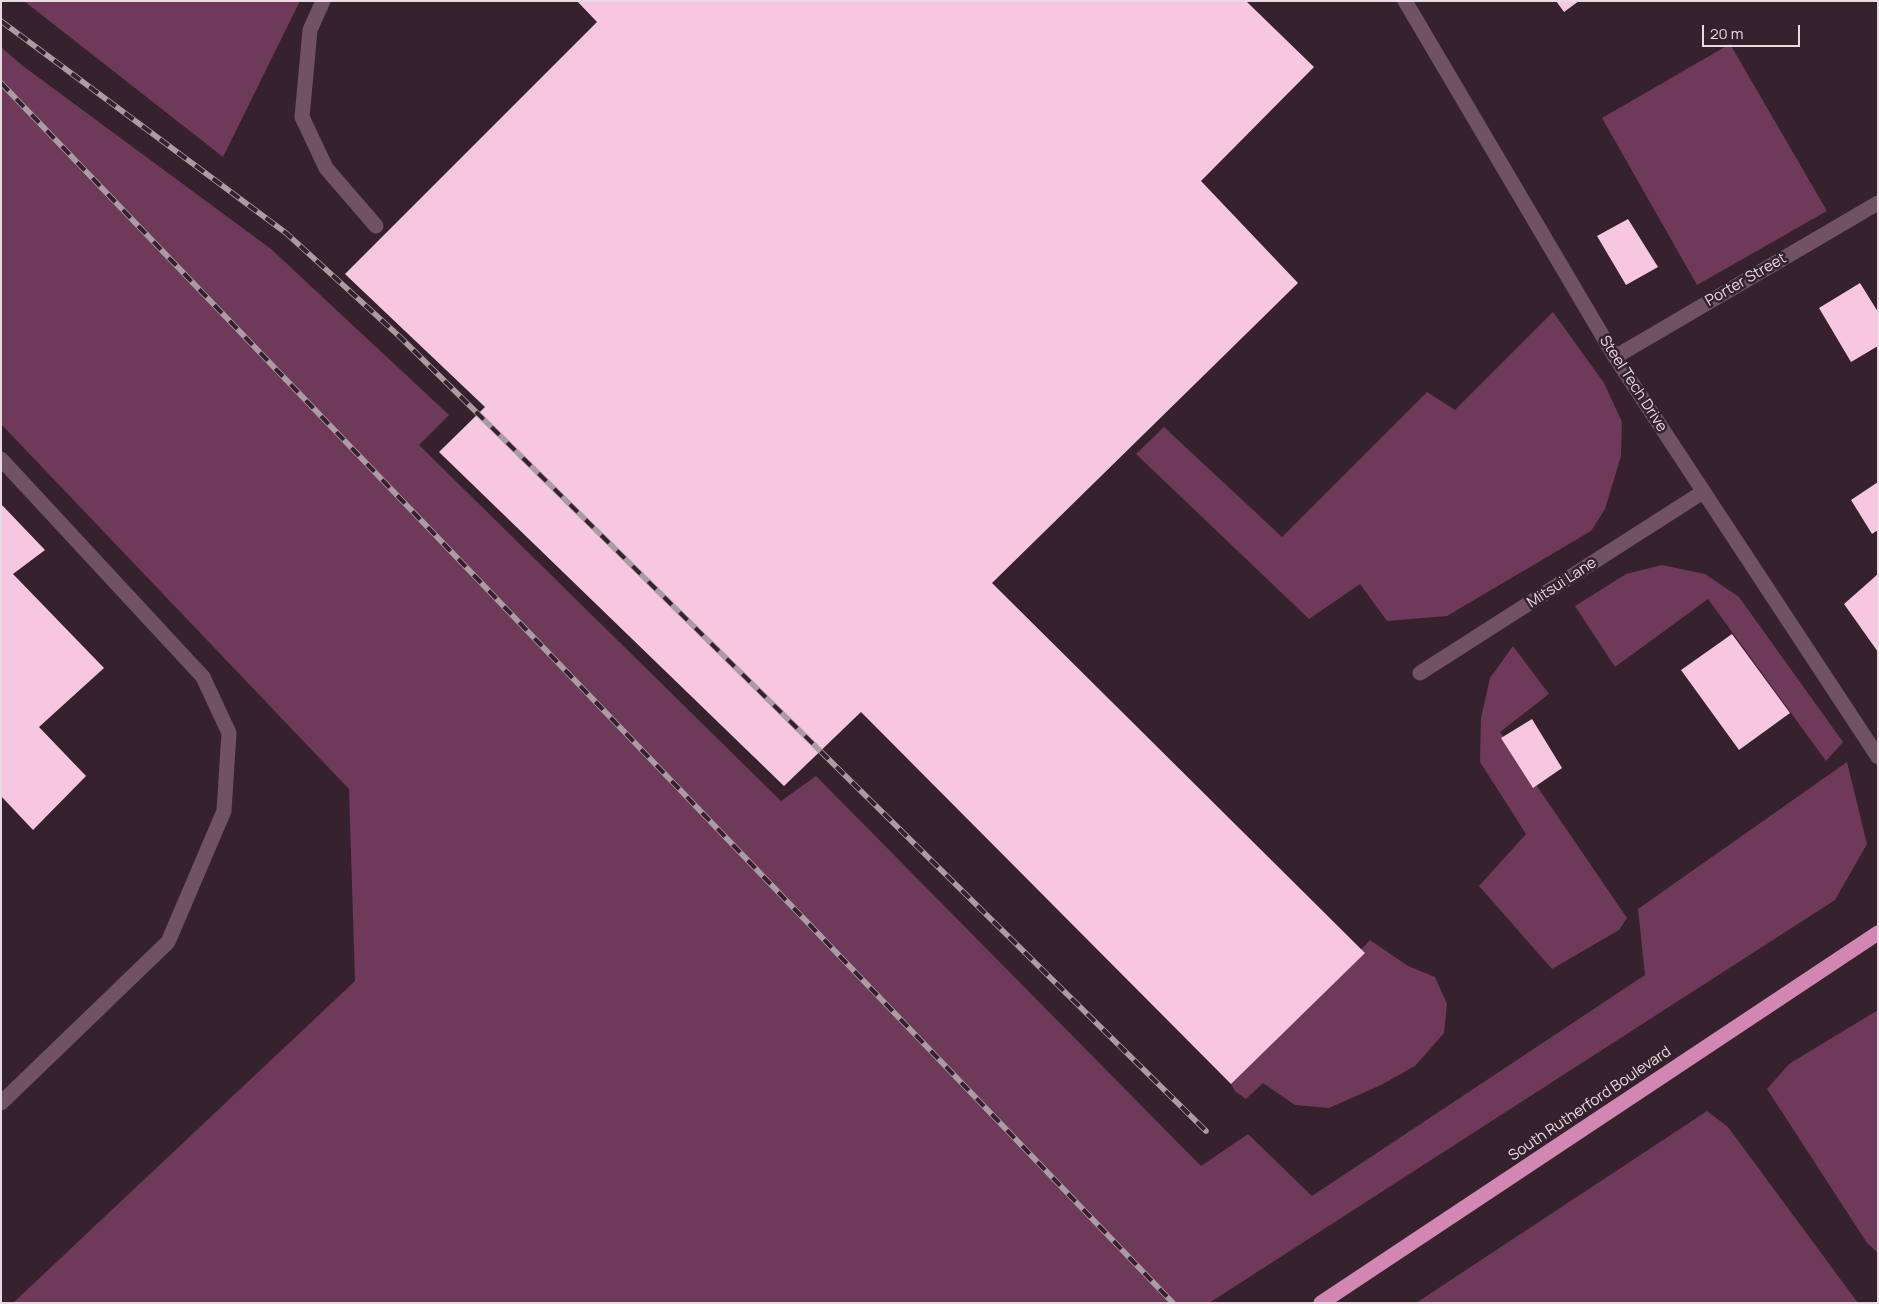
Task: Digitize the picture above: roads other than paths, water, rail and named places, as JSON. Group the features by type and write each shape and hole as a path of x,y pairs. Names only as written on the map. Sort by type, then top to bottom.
{"highway":[{"name":"South Rutherford Boulevard","path":"1321,1303 1878,933"}],"street":[{"path":"323,1 310,30 302,117 326,168 376,226"},
{"name":"Steel Tech Drive","path":"1404,1 1615,357 1878,757"},
{"name":"Porter Street","path":"1615,357 1878,203"},
{"path":"1,459 203,677 230,733 224,811 168,942 1,1103"},
{"name":"Mitsui Lane","path":"1420,673 1703,492"}],"railway":[{"path":"1,21 286,233 399,336 1206,1131"},
{"path":"1,83 1173,1303"}]}
